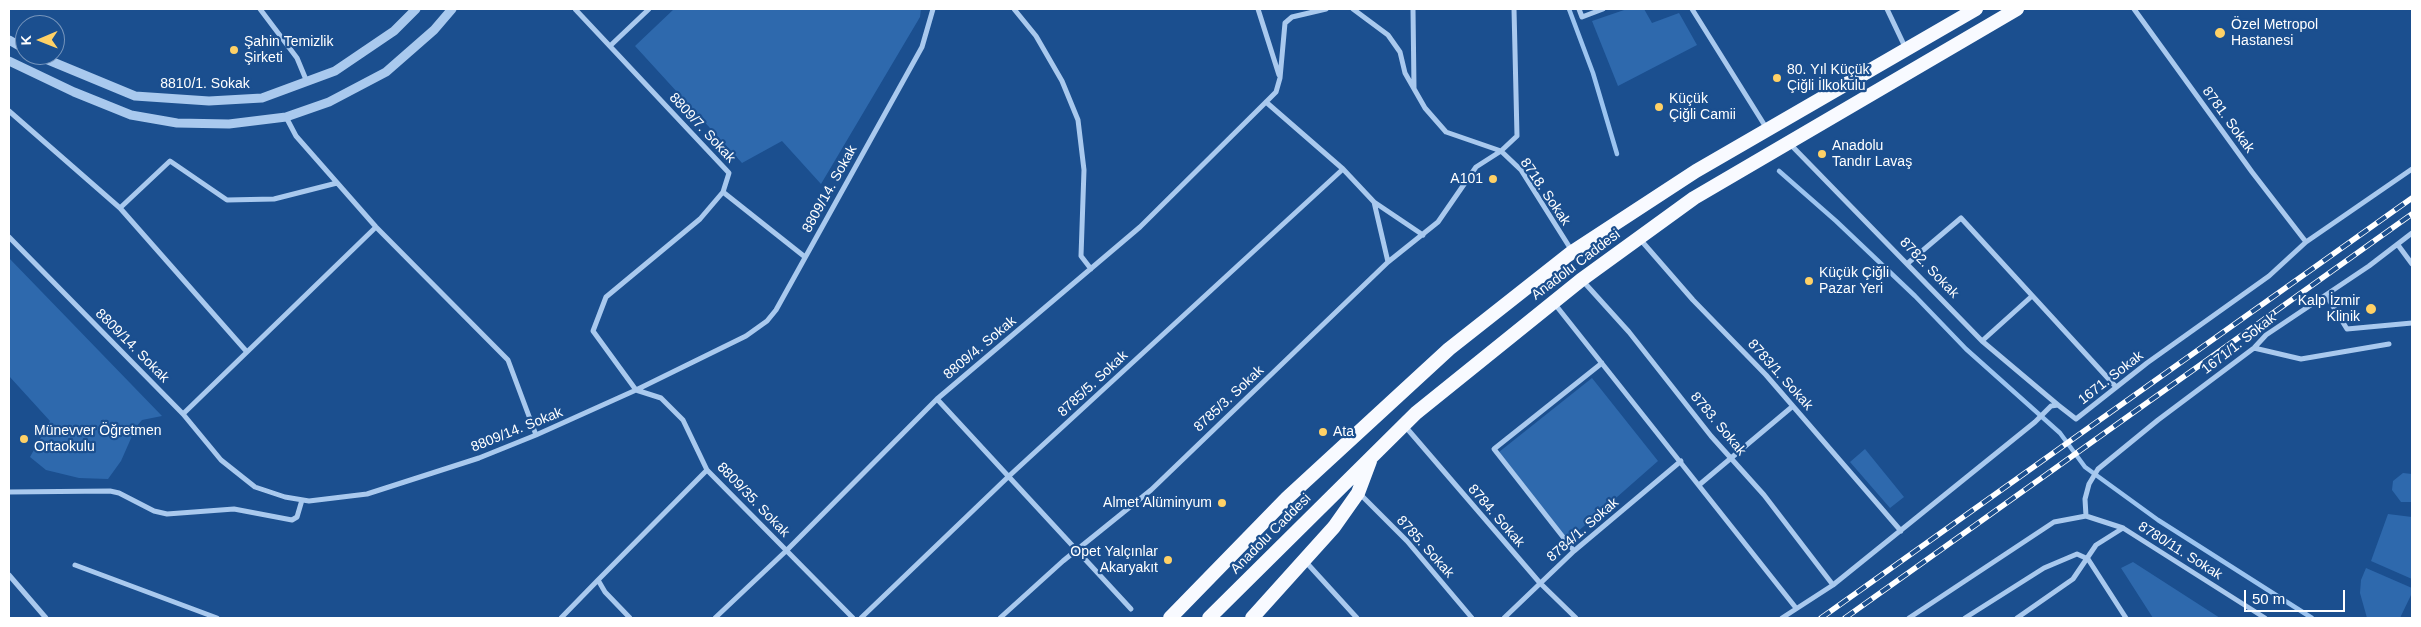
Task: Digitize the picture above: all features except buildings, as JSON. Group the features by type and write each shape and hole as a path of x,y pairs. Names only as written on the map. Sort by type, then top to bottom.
{"highway":[{"name":"Anadolu Caddesi","path":"1170,618 1287,498 1400,394 1449,350 1572,252 1696,171 1976,9"},
{"name":"Anadolu Caddesi","path":"1209,618 1404,425 1553,302 1639,237 1694,198 1788,141 2017,9"},
{"path":"1252,618 1334,527 1358,493 1371,457"}],"street":[{"path":"260,9 297,58 307,82"},
{"name":"8810/1. Sokak","path":"60,65 135,96 209,101 262,98 307,82 342,66 394,31 416,9"},
{"path":"9,60 74,92 131,115 177,123 229,124 286,117 329,102 386,72 434,30 452,9"},
{"name":"8809/7. Sokak","path":"575,9 729,172 722,192 700,219 606,297 593,331 636,390"},
{"path":"610,46 649,9"},
{"name":"8809/14. Sokak","path":"9,237 183,414 221,460 254,487 285,497 309,501 367,494 479,458 536,435 636,390 746,336 767,321 776,310 922,48 933,9"},
{"path":"1014,9 1036,36 1062,81 1078,120 1084,170 1082,256 1091,269"},
{"path":"1258,9 1280,78"},
{"path":"1298,9 1300,16"},
{"path":"1326,9 1292,17 1285,23 1280,78 1276,92 1266,102 1343,169 1374,202 1423,235"},
{"name":"8718. Sokak","path":"1353,9 1388,34 1400,52 1405,73 1414,90 1425,108 1446,132 1500,151 1520,170 1572,252"},
{"path":"1413,9 1414,90"},
{"name":"8785/3. Sokak","path":"1000,618 1078,549 1151,490 1388,262 1438,222 1476,166 1500,151 1517,136 1514,9"},
{"path":"1579,9 1582,17 1603,9"},
{"path":"1692,9 1767,130"},
{"path":"1887,9 1906,50"},
{"name":"8781. Sokak","path":"2134,9 2246,165 2306,242"},
{"name":"8809/4. Sokak","path":"715,618 937,399 1140,227 1266,102"},
{"path":"9,111 120,208 247,352"},
{"path":"286,117 296,136 376,227 508,360 536,435"},
{"name":"8782. Sokak","path":"1788,141 1982,341 2058,405"},
{"path":"120,208 170,161 227,200 274,198 337,182"},
{"name":"8785/5. Sokak","path":"861,618 1008,477 1343,169"},
{"name":"1671. Sokak","path":"1782,618 1833,585 2035,422 2051,406 2058,405 2076,419 2116,387 2269,276 2306,242 2412,169"},
{"path":"722,192 805,257"},
{"path":"1374,202 1388,262"},
{"path":"1908,263 1961,218 2116,387"},
{"path":"183,414 376,227"},
{"name":"1671/1. Sokak","path":"2086,516 2085,500 2089,484 2098,469 2158,420 2254,348 2266,335 2398,245 2412,233"},
{"name":"8783/1. Sokak","path":"1639,237 1693,300 1793,406 1900,532"},
{"path":"2398,245 2412,264"},
{"name":"8783. Sokak","path":"1582,280 1629,332 1731,458 1764,495 1833,585"},
{"path":"2326,295 2348,329 2412,323"},
{"path":"1982,341 2032,296"},
{"path":"1553,302 1796,608"},
{"path":"2254,348 2301,360 2389,344"},
{"path":"1574,551 1494,449 1602,363"},
{"name":"8809/35. Sokak","path":"636,390 661,398 683,420 707,470 853,618"},
{"path":"937,399 1008,477 1078,549 1131,609"},
{"path":"1699,485 1793,406"},
{"name":"8784. Sokak","path":"1404,425 1540,583 1576,618"},
{"name":"8784/1. Sokak","path":"1504,618 1574,551 1681,461"},
{"path":"560,618 707,470"},
{"path":"9,492 110,491 119,493 154,512 167,514 234,509 292,520 297,517 302,500"},
{"name":"8785. Sokak","path":"1358,493 1407,541 1472,618"},
{"path":"1909,618 2054,522 2086,516 2123,528"},
{"name":"8780/11. Sokak","path":"2017,618 2073,579 2096,545 2123,528 2265,618"},
{"path":"1965,618 2044,568 2077,554 2088,559 2126,618"},
{"path":"1304,560 1357,618"},
{"path":"75,565 217,618"},
{"path":"9,575 46,618"},
{"path":"598,580 605,592 630,618"}],"shaded area":[{"path":"674,9 921,9 920,17 821,184 782,141 742,163 635,46"},
{"path":"1627,9 1644,9 1652,23 1679,13 1697,45 1618,86 1592,21"},
{"path":"9,258 162,416 142,420 136,427 121,461 108,479 79,478 46,470 30,457 50,421 9,376"},
{"path":"1592,378 1658,461 1567,541 1499,452"},
{"path":"1865,449 1904,497 1890,508 1850,462"},
{"path":"2403,473 2412,474 2411,502 2401,502 2392,490 2393,481"},
{"path":"2388,514 2412,517 2412,579 2371,561"},
{"path":"2133,562 2220,618 2153,618 2121,568"},
{"path":"2366,568 2412,588 2412,593 2400,618 2367,618 2360,593 2361,580"}],"waterway":[{"path":"1569,9 1593,73 1617,154"},
{"path":"1779,171 1836,221 1915,296 1966,349 2060,433 2085,467 2158,520 2312,618"}],"railway":[{"path":"1821,618 2412,198"},
{"path":"1845,618 2412,214"}],"place":[{"name":"Özel Metropol Hastanesi","path":"2220,33"},
{"name":"Şahin Temizlik Şirketi","path":"234,50"},
{"name":"80. Yıl Küçük Çiğli İlkokulu","path":"1777,78"},
{"name":"Küçük Çiğli Camii","path":"1659,107"},
{"name":"Anadolu Tandır Lavaş","path":"1822,154"},
{"name":"A101","path":"1493,179"},
{"name":"Küçük Çiğli Pazar Yeri","path":"1809,281"},
{"name":"Kalp İzmir Klinik","path":"2371,309"},
{"name":"Ata","path":"1323,432"},
{"name":"Münevver Öğretmen Ortaokulu","path":"24,439"},
{"name":"Almet Alüminyum","path":"1222,503"},
{"name":"Opet Yalçınlar Akaryakıt","path":"1168,560"}]}
